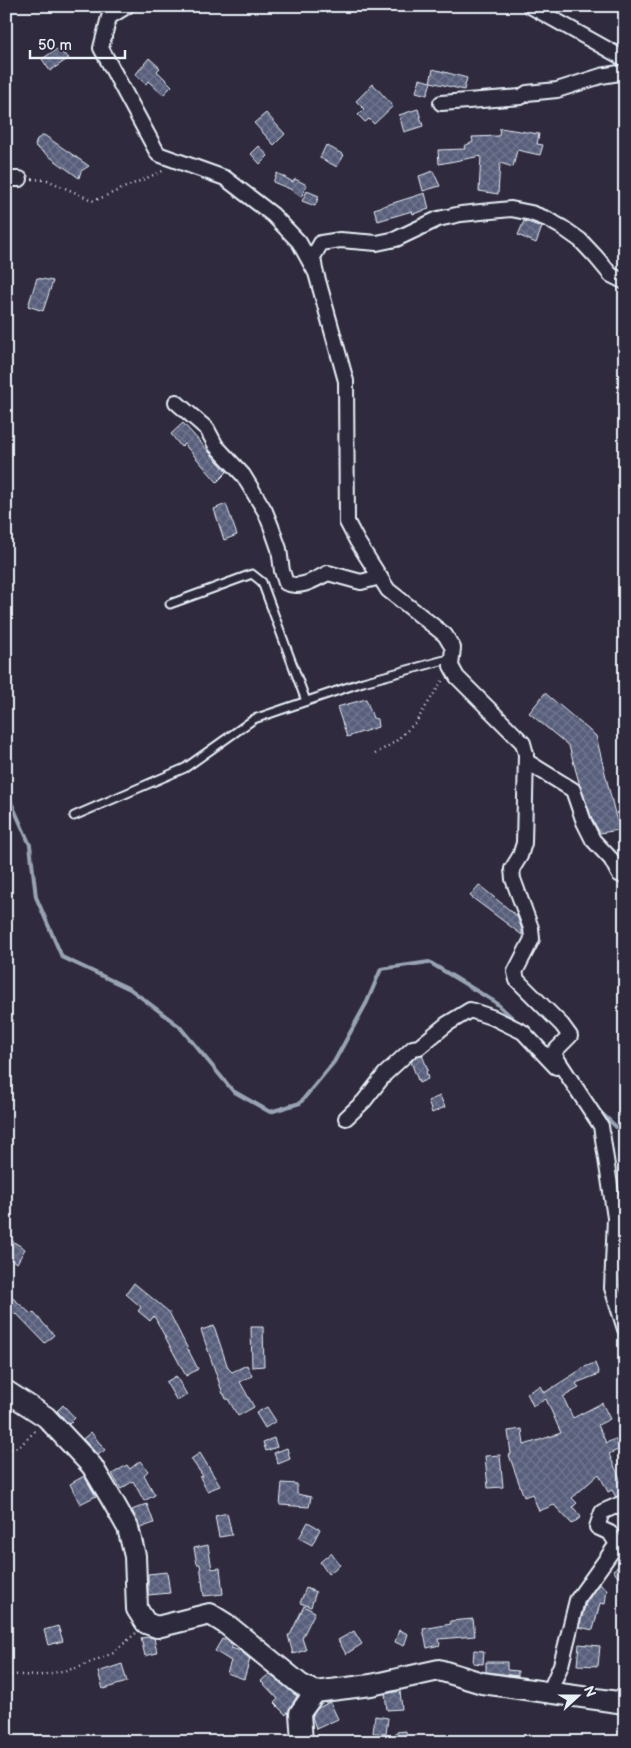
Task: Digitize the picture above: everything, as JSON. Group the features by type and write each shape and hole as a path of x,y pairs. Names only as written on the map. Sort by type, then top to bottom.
{"street":[{"path":"127,6 109,17 101,48 158,154 225,178 273,214 299,242 316,273"},
{"path":"530,6 625,59"},
{"path":"441,102 521,96 527,93 557,90 601,76 625,72"},
{"path":"625,282 611,276 596,256 580,240 563,228 531,213 511,209 461,214 438,219 396,239 377,243 340,240 321,243 313,256 346,381 348,522 388,590 445,635 453,648 451,662 457,677 523,743 526,754 524,843 520,856 512,869 513,878 531,928 532,938 515,972 517,980 562,1025 570,1036 553,1052 601,1126 615,1218 612,1288 625,1329"},
{"path":"176,402 207,429 216,446 243,475 265,511 279,549 286,583 295,587 328,573 361,582 380,577"},
{"path":"526,761 573,790 584,822 593,840 611,859 619,874 625,877"},
{"path":"346,1118 364,1101 385,1074 413,1048 419,1047 447,1024 470,1010 494,1018 523,1032 581,1096"},
{"path":"6,1392 46,1417 92,1466 128,1528 135,1556 138,1609 146,1623 157,1627 210,1614 226,1624 300,1684 315,1692 371,1684 439,1670 482,1684 625,1703"},
{"path":"549,1693 561,1665 577,1600 617,1544 610,1533 597,1527 602,1512 625,1502"},
{"path":"302,1742 300,1713 315,1692"}],"lane":[{"path":"170,604 252,574 262,582 306,701"},
{"path":"74,816 185,768 254,719 364,682 451,662"}],"path":[{"path":"13,179 47,180 94,201 152,174 184,164"},
{"path":"375,754 395,742 416,722 451,662"},
{"path":"6,1451 20,1446 33,1434 46,1417"},
{"path":"6,1674 37,1676 77,1668 113,1653 146,1623"}],"building":[{"path":"57,49 69,58 50,71 42,59"},
{"path":"149,58 160,68 157,71 172,86 163,95 148,81 146,84 135,75"},
{"path":"433,69 467,78 464,90 431,82 427,95 416,92 420,79 430,82"},
{"path":"373,84 393,106 374,124 369,119 365,122 358,115 364,109 356,101"},
{"path":"418,109 423,126 404,132 399,115"},
{"path":"266,113 285,134 274,145 254,123"},
{"path":"500,128 539,134 537,144 543,145 540,155 517,150 513,167 500,163 498,194 479,191 481,156 439,164 438,150 465,149 464,146 473,142 472,137 499,136"},
{"path":"44,135 89,166 81,171 79,178 35,146 37,139"},
{"path":"326,145 344,155 337,167 320,158"},
{"path":"259,146 268,156 260,164 251,154"},
{"path":"433,171 440,186 423,191 419,176"},
{"path":"277,173 293,182 295,179 307,185 301,197 290,189 273,182"},
{"path":"307,191 319,196 315,206 302,201"},
{"path":"425,193 429,209 413,214 412,211 378,221 374,209"},
{"path":"524,221 542,227 536,243 518,235"},
{"path":"37,278 53,281 43,311 28,306"},
{"path":"183,423 227,472 217,482 184,444 181,447 171,434"},
{"path":"226,504 237,535 224,540 214,509"},
{"path":"545,693 596,736 619,830 600,833 592,819 580,786 569,746 529,713"},
{"path":"366,699 373,718 377,719 378,727 347,737 337,707"},
{"path":"479,885 517,916 522,935 470,896"},
{"path":"422,1055 428,1070 426,1071 428,1079 419,1083 411,1062 417,1056"},
{"path":"440,1096 445,1107 432,1113 428,1101"},
{"path":"6,1237 25,1249 17,1263 6,1257"},
{"path":"134,1283 169,1312 198,1369 186,1376 154,1316 150,1321 138,1311 141,1307 126,1294"},
{"path":"6,1292 31,1314 33,1312 54,1335 45,1343 17,1314 6,1307"},
{"path":"214,1326 228,1368 232,1372 247,1365 252,1376 240,1382 254,1407 238,1416 223,1394 201,1330"},
{"path":"251,1327 263,1327 264,1366 252,1367"},
{"path":"595,1363 599,1374 576,1383 579,1388 563,1397 573,1418 602,1403 610,1419 598,1425 606,1443 615,1439 620,1449 609,1454 625,1493 616,1497 612,1490 608,1492 599,1474 572,1498 577,1503 573,1507 581,1517 572,1524 554,1505 539,1511 532,1494 524,1497 509,1455 511,1454 508,1431 522,1429 524,1445 561,1433 546,1399 533,1406 527,1393 540,1386 544,1393 582,1368"},
{"path":"176,1376 187,1395 177,1401 166,1382"},
{"path":"63,1405 75,1418 69,1424 57,1411"},
{"path":"267,1407 276,1421 265,1428 256,1413"},
{"path":"91,1432 105,1450 98,1455 83,1439"},
{"path":"274,1438 277,1447 266,1451 263,1442"},
{"path":"287,1448 290,1459 278,1464 274,1453"},
{"path":"200,1453 220,1486 207,1491 200,1477 203,1476 191,1459"},
{"path":"500,1455 503,1487 488,1488 485,1456"},
{"path":"140,1461 148,1471 144,1475 155,1495 144,1501 133,1481 121,1489 112,1474 127,1465 130,1469"},
{"path":"84,1476 96,1496 80,1504 70,1484"},
{"path":"282,1483 297,1484 297,1494 311,1497 309,1507 280,1505"},
{"path":"147,1504 154,1523 140,1528 132,1510"},
{"path":"227,1513 232,1535 219,1537 215,1516"},
{"path":"308,1522 320,1529 312,1545 299,1538"},
{"path":"208,1545 212,1569 220,1568 223,1594 204,1596 200,1564 197,1564 194,1548"},
{"path":"331,1553 340,1565 328,1574 320,1562"},
{"path":"625,1562 625,1588 613,1570"},
{"path":"167,1572 170,1593 148,1595 148,1574"},
{"path":"599,1584 607,1589 605,1604 600,1603 593,1630 579,1627 586,1603"},
{"path":"306,1588 316,1592 311,1607 300,1603"},
{"path":"304,1606 315,1612 302,1638 306,1650 293,1654 288,1635 290,1635"},
{"path":"473,1619 475,1636 439,1639 440,1645 427,1648 423,1629 451,1624 450,1621"},
{"path":"58,1626 63,1641 48,1645 44,1630"},
{"path":"399,1630 408,1634 404,1646 395,1642"},
{"path":"354,1631 362,1644 346,1654 338,1640"},
{"path":"141,1638 154,1638 157,1653 145,1656"},
{"path":"222,1639 233,1645 231,1648 241,1651 250,1659 244,1679 227,1673 231,1661 215,1651"},
{"path":"579,1644 600,1646 598,1666 577,1665"},
{"path":"474,1650 484,1651 483,1664 473,1663"},
{"path":"486,1662 507,1662 507,1670 518,1671 518,1676 486,1672"},
{"path":"122,1664 127,1682 103,1689 98,1672"},
{"path":"269,1674 297,1696 286,1715 274,1703 278,1699 261,1681"},
{"path":"400,1691 402,1709 387,1710 385,1694"},
{"path":"330,1702 338,1719 316,1729 312,1716 318,1708"},
{"path":"375,1716 388,1718 386,1734 373,1733"},
{"path":"406,1731 407,1742 397,1742 396,1732"}],"waterway":[{"path":"6,791 30,845 36,897 62,957 130,989 179,1026 233,1091 270,1112 300,1103 334,1062 367,1002 381,969 429,962 495,1002 518,1023"},
{"path":"597,1109 625,1135"}]}
